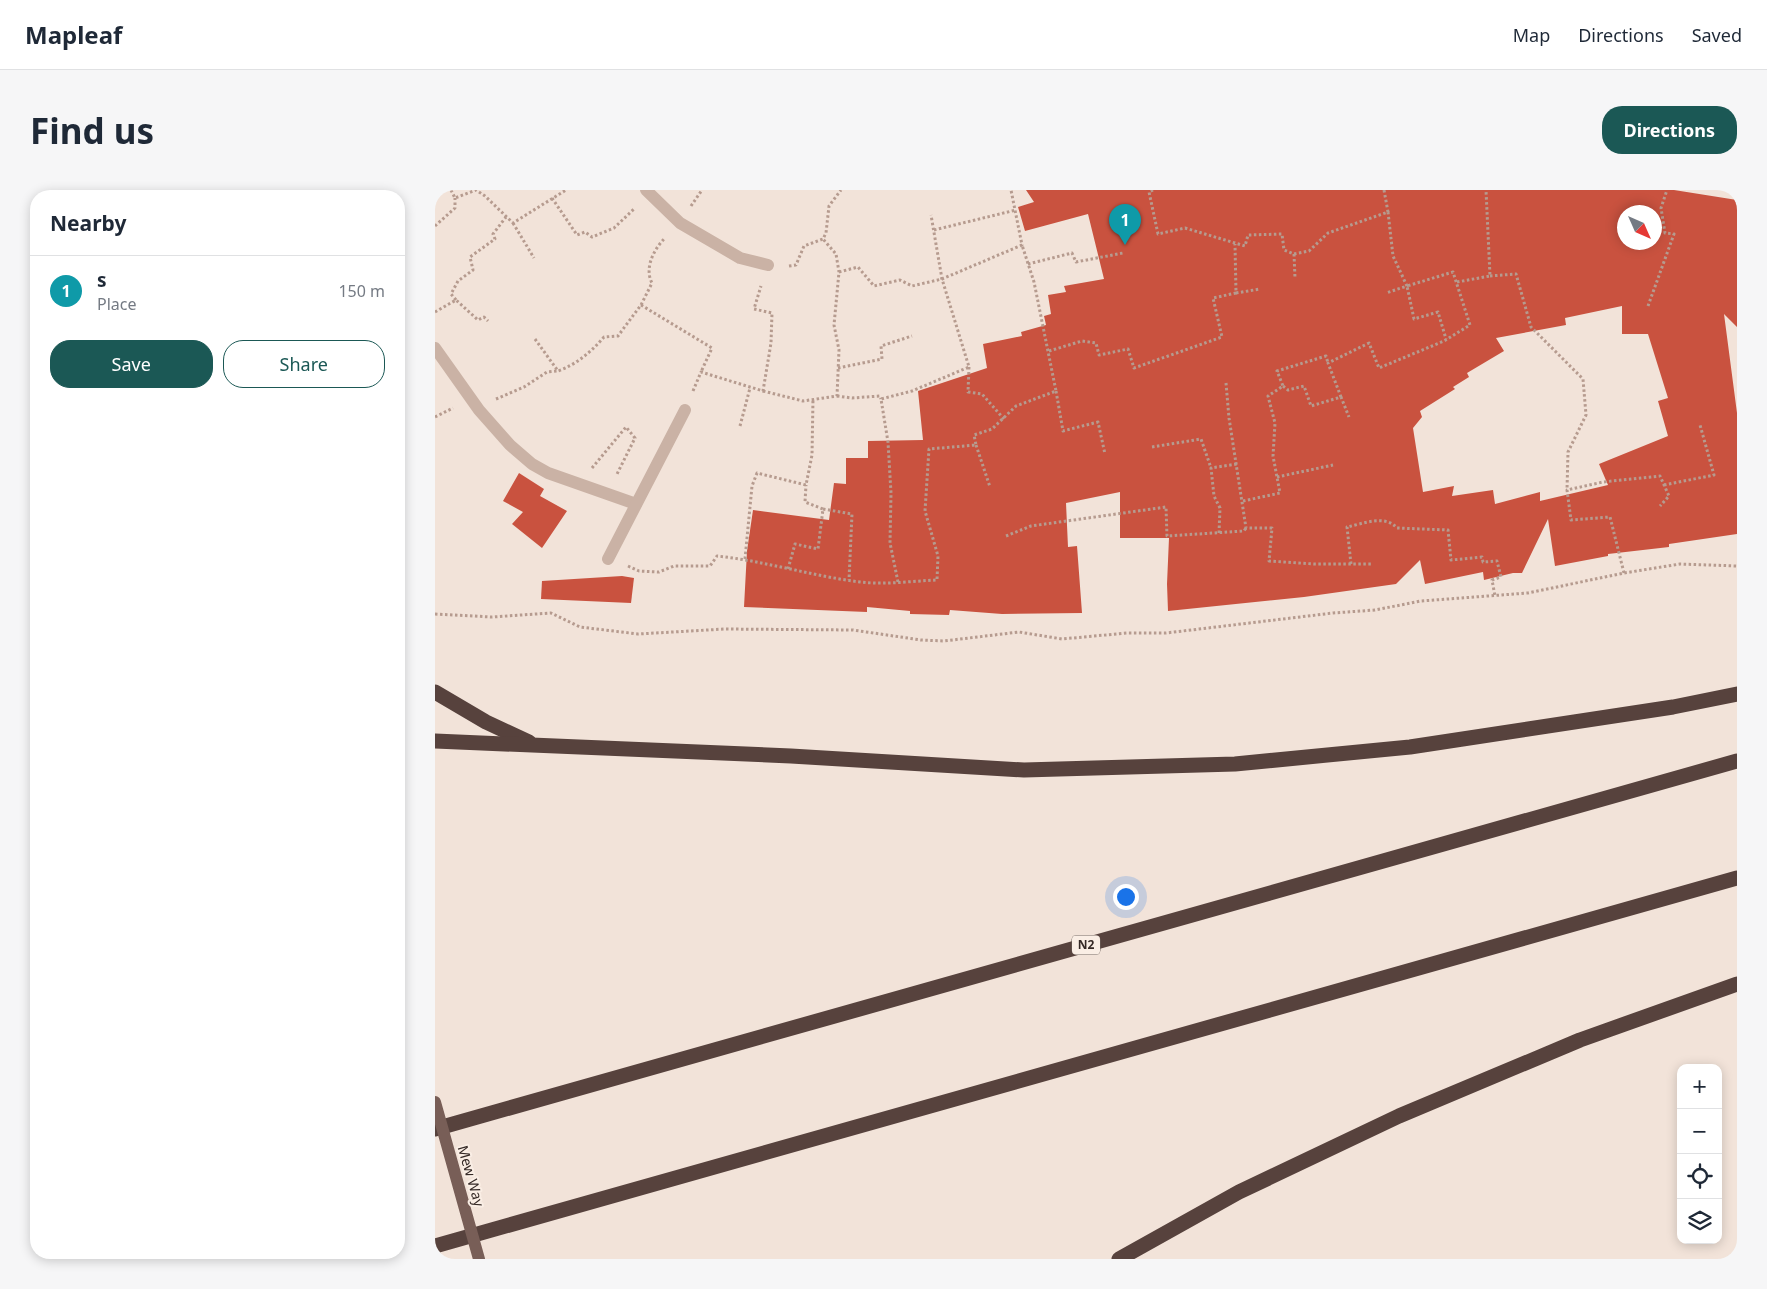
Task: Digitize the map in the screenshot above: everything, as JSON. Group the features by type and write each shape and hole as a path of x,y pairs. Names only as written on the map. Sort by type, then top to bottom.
{"highway":[{"path":"435,692 485,722 535,745"},
{"path":"435,741 791,756 1024,770 1235,764 1410,747 1673,707 1737,694"},
{"name":"N2","path":"435,1129 1737,761"},
{"path":"435,1246 1737,878"},
{"path":"1119,1259 1239,1192 1399,1116 1580,1040 1737,984"}],"main road":[{"name":"Mew Way","path":"435,1102 479,1259"}],"street":[{"path":"648,193 680,223 740,258 768,265"},
{"path":"435,348 479,410 509,445 532,464 548,473 636,504"},
{"path":"608,559 685,410"}],"path":[{"path":"435,226 455,208 455,198 451,190"},
{"path":"455,198 475,190 485,196 513,223 534,258"},
{"path":"513,223 566,190"},
{"path":"535,339 558,371 571,366 591,352 604,337 618,336 641,305 651,284 648,276 651,260 662,241 680,223 702,190"},
{"path":"763,391 771,343 772,313 754,309 768,265 796,265 804,246 823,239 826,233 829,206 841,190"},
{"path":"1011,190 1049,351 1063,431 1098,422 1105,454"},
{"path":"1153,190 1149,192 1158,234 1185,228 1245,246 1248,234 1282,234 1284,250 1294,254 1309,251 1328,233 1388,212"},
{"path":"1384,190 1393,256 1407,286 1414,319 1438,312 1446,339"},
{"path":"1486,190 1490,276"},
{"path":"1648,306 1667,259 1674,234 1665,233 1661,208 1667,190"},
{"path":"552,198 577,235 585,232 592,237 613,228 648,193"},
{"path":"933,230 1016,210"},
{"path":"931,215 943,279 969,367 968,392 982,394 1004,419"},
{"path":"488,321 484,318 478,320 451,294 458,281 473,270 470,257 495,240 493,234 506,217"},
{"path":"823,239 836,254 839,272 834,325 839,350 837,396"},
{"path":"1235,244 1236,293"},
{"path":"839,272 858,267 874,286 900,280 913,286 943,279 1023,245"},
{"path":"1028,264 1072,253 1075,262 1123,253"},
{"path":"1294,254 1295,278"},
{"path":"1328,363 1369,343 1379,368 1446,339 1470,325 1453,272 1386,293"},
{"path":"1457,282 1490,276 1516,274 1531,327 1583,380 1586,414 1567,452 1567,490 1571,520 1610,517 1624,572"},
{"path":"1049,351 1082,341 1096,343 1099,355 1128,349 1133,368 1222,337 1213,298 1260,289"},
{"path":"435,312 456,300"},
{"path":"641,305 712,348 685,410"},
{"path":"838,368 882,359 881,346 912,336"},
{"path":"1341,397 1311,406 1304,386 1288,390 1283,386 1277,371 1326,356 1349,417"},
{"path":"881,399 912,391 969,367"},
{"path":"701,372 751,388 803,401 837,396 852,398 880,396 888,442 891,493 890,543 898,582"},
{"path":"1226,383 1229,418 1246,528"},
{"path":"1243,501 1280,494 1273,456 1275,424 1268,396 1283,386"},
{"path":"740,426 751,388"},
{"path":"989,486 974,436 992,429 1016,406 1056,390"},
{"path":"813,399 812,454 805,502 823,509 852,514 849,580"},
{"path":"1664,486 1714,475 1700,425"},
{"path":"583,485 595,461 626,427 635,438 623,461"},
{"path":"1152,447 1201,440 1211,468 1214,496 1220,508 1219,533"},
{"path":"608,559 639,570 659,572 674,566 709,566 717,556 745,559 849,580 898,582 937,580 938,556 925,511 929,449 976,444"},
{"path":"1211,468 1237,464"},
{"path":"1277,477 1333,465"},
{"path":"745,559 752,486 757,472 806,485"},
{"path":"1567,490 1603,482 1660,476 1669,496 1660,506"},
{"path":"1006,536 1031,526 1166,507 1167,536 1245,531 1246,528 1272,528 1269,561 1372,564"},
{"path":"787,569 795,544 818,549 823,509"},
{"path":"1351,564 1347,527 1379,520 1393,523 1397,528 1448,530 1451,560 1482,557 1483,562 1497,561 1501,577 1492,580 1495,596"},
{"path":"435,614 492,616 551,613 580,627 638,634 725,629 853,630 921,640 944,641 1019,632 1038,634 1044,638 1062,639 1127,633 1166,634 1333,613 1375,610 1421,600 1528,594 1624,572 1680,564 1737,566"}],"building":[{"path":"1026,190 1674,190 1737,200 1737,327 1724,314 1737,413 1737,534 1669,544 1669,547 1608,554 1608,556 1555,566 1548,519 1522,573 1513,573 1484,580 1483,572 1425,584 1420,560 1396,584 1304,597 1168,611 1169,538 1120,538 1120,492 1066,503 1068,547 1077,546 1082,613 1002,614 950,610 949,615 910,614 910,611 867,607 867,612 744,607 747,551 753,510 829,520 834,483 846,484 846,458 868,458 868,441 923,440 918,391 987,368 983,344 1022,336 1021,332 1046,325 1044,316 1051,314 1048,295 1066,292 1064,286 1104,279 1088,214 1025,231 1018,207 1034,202","holes":["1622,306 1622,334 1648,334 1668,398 1658,401 1668,436 1599,464 1608,485 1540,501 1540,492 1495,504 1493,490 1452,496 1454,486 1423,492 1413,428 1422,417 1420,411 1455,389 1453,387 1469,377 1467,373 1504,351 1496,338 1566,325 1565,318"]},
{"path":"519,473 544,489 540,496 567,511 542,548 512,524 523,512 503,501"},
{"path":"622,576 634,578 631,603 541,599 542,581"}],"place":[{"name":"s","path":"1125,245"}]}
